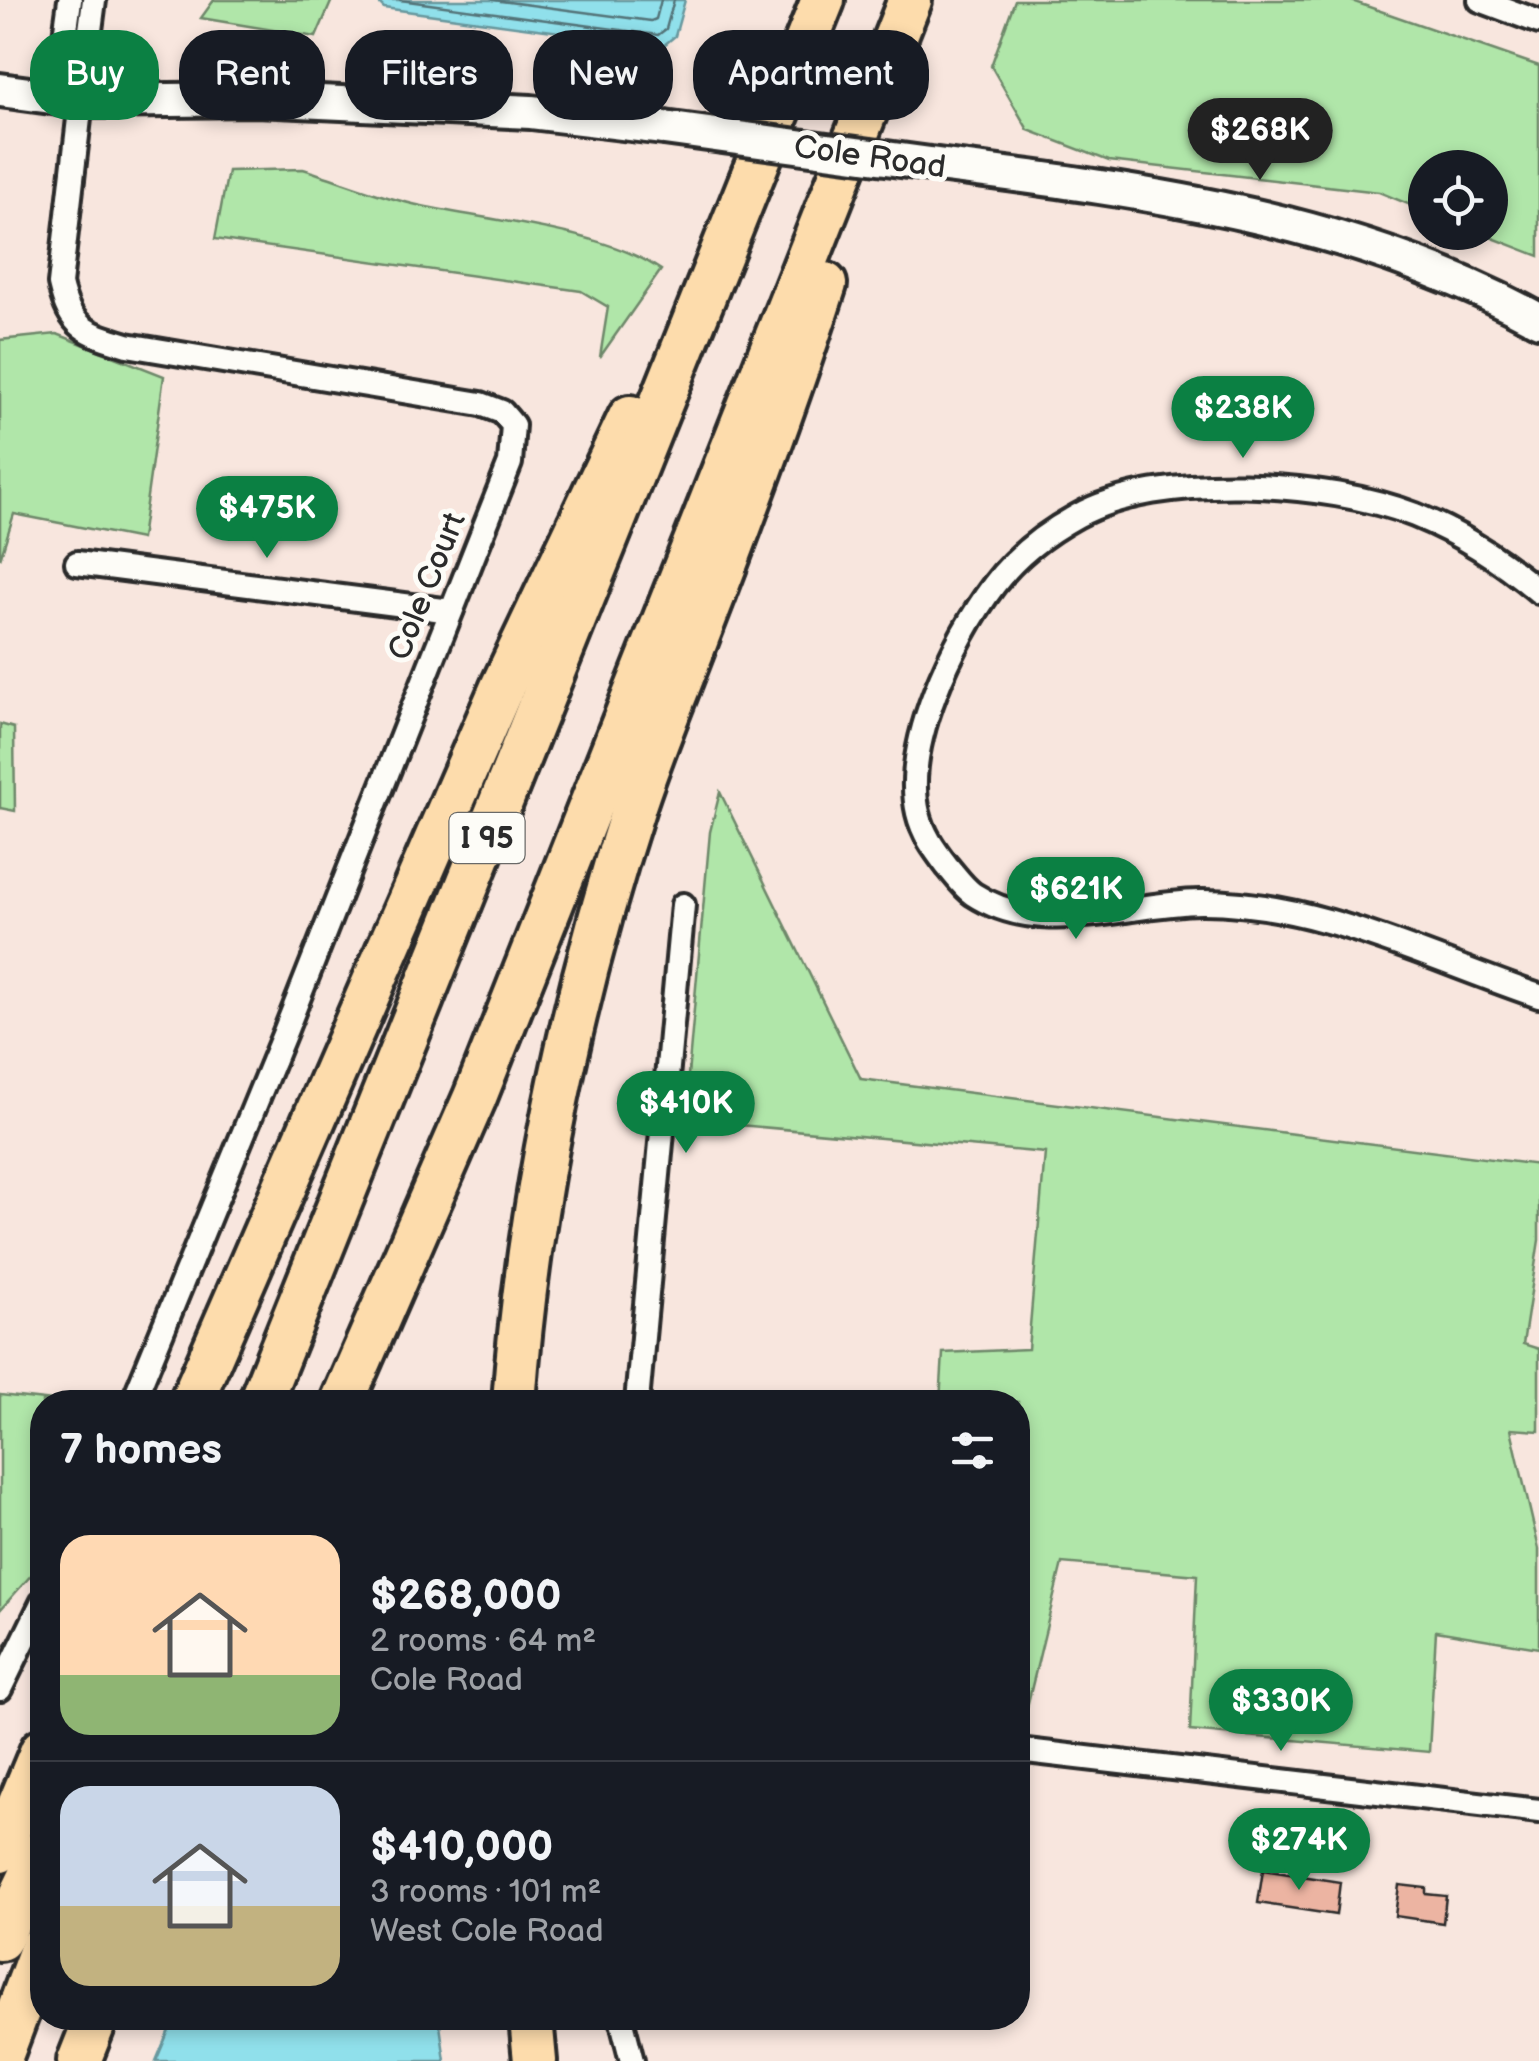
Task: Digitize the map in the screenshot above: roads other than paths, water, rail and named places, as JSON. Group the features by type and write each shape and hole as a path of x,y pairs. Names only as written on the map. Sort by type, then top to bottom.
{"highway":[{"name":"I 95","path":"265,1390 823,0"},
{"name":"I 95","path":"347,1390 474,1097 910,0"},
{"path":"515,1390 531,1239 546,1152 592,950 636,800 790,391 841,232 859,128"},
{"path":"196,1390 354,1020 615,442 713,274"},
{"path":"0,1851 30,1779"},
{"path":"0,1939 30,1877"},
{"path":"0,2059 30,1979"},
{"path":"79,2061 91,2030"},
{"path":"532,2030 535,2061"}],"street":[{"path":"1489,2 1539,22"},
{"path":"66,30 69,5 93,6"},
{"name":"Cole Road","path":"0,90 30,94"},
{"name":"Cole Road","path":"159,100 257,100 512,111 1130,189 1276,218 1414,261 1484,290 1539,320"},
{"name":"Cole Court","path":"72,120 60,284 65,308 82,328 127,345 481,404 502,412 514,425 510,463 138,1390"},
{"path":"1539,592 1467,541 1383,504 1321,494 1191,486 1134,494 1077,516 1022,556 996,582 973,614 926,723 917,751 915,788 929,844 972,894 1032,916 1088,915 1198,902 1297,912 1539,996"},
{"path":"77,562 451,611"},
{"path":"638,1390 683,905"},
{"path":"0,1689 30,1628"},
{"path":"1030,1751 1539,1811"},
{"path":"624,2030 632,2061"}],"water":[{"path":"376,0 685,0 673,38 673,30 546,30 384,8"},
{"path":"169,2030 441,2030 445,2061 156,2061"}]}
